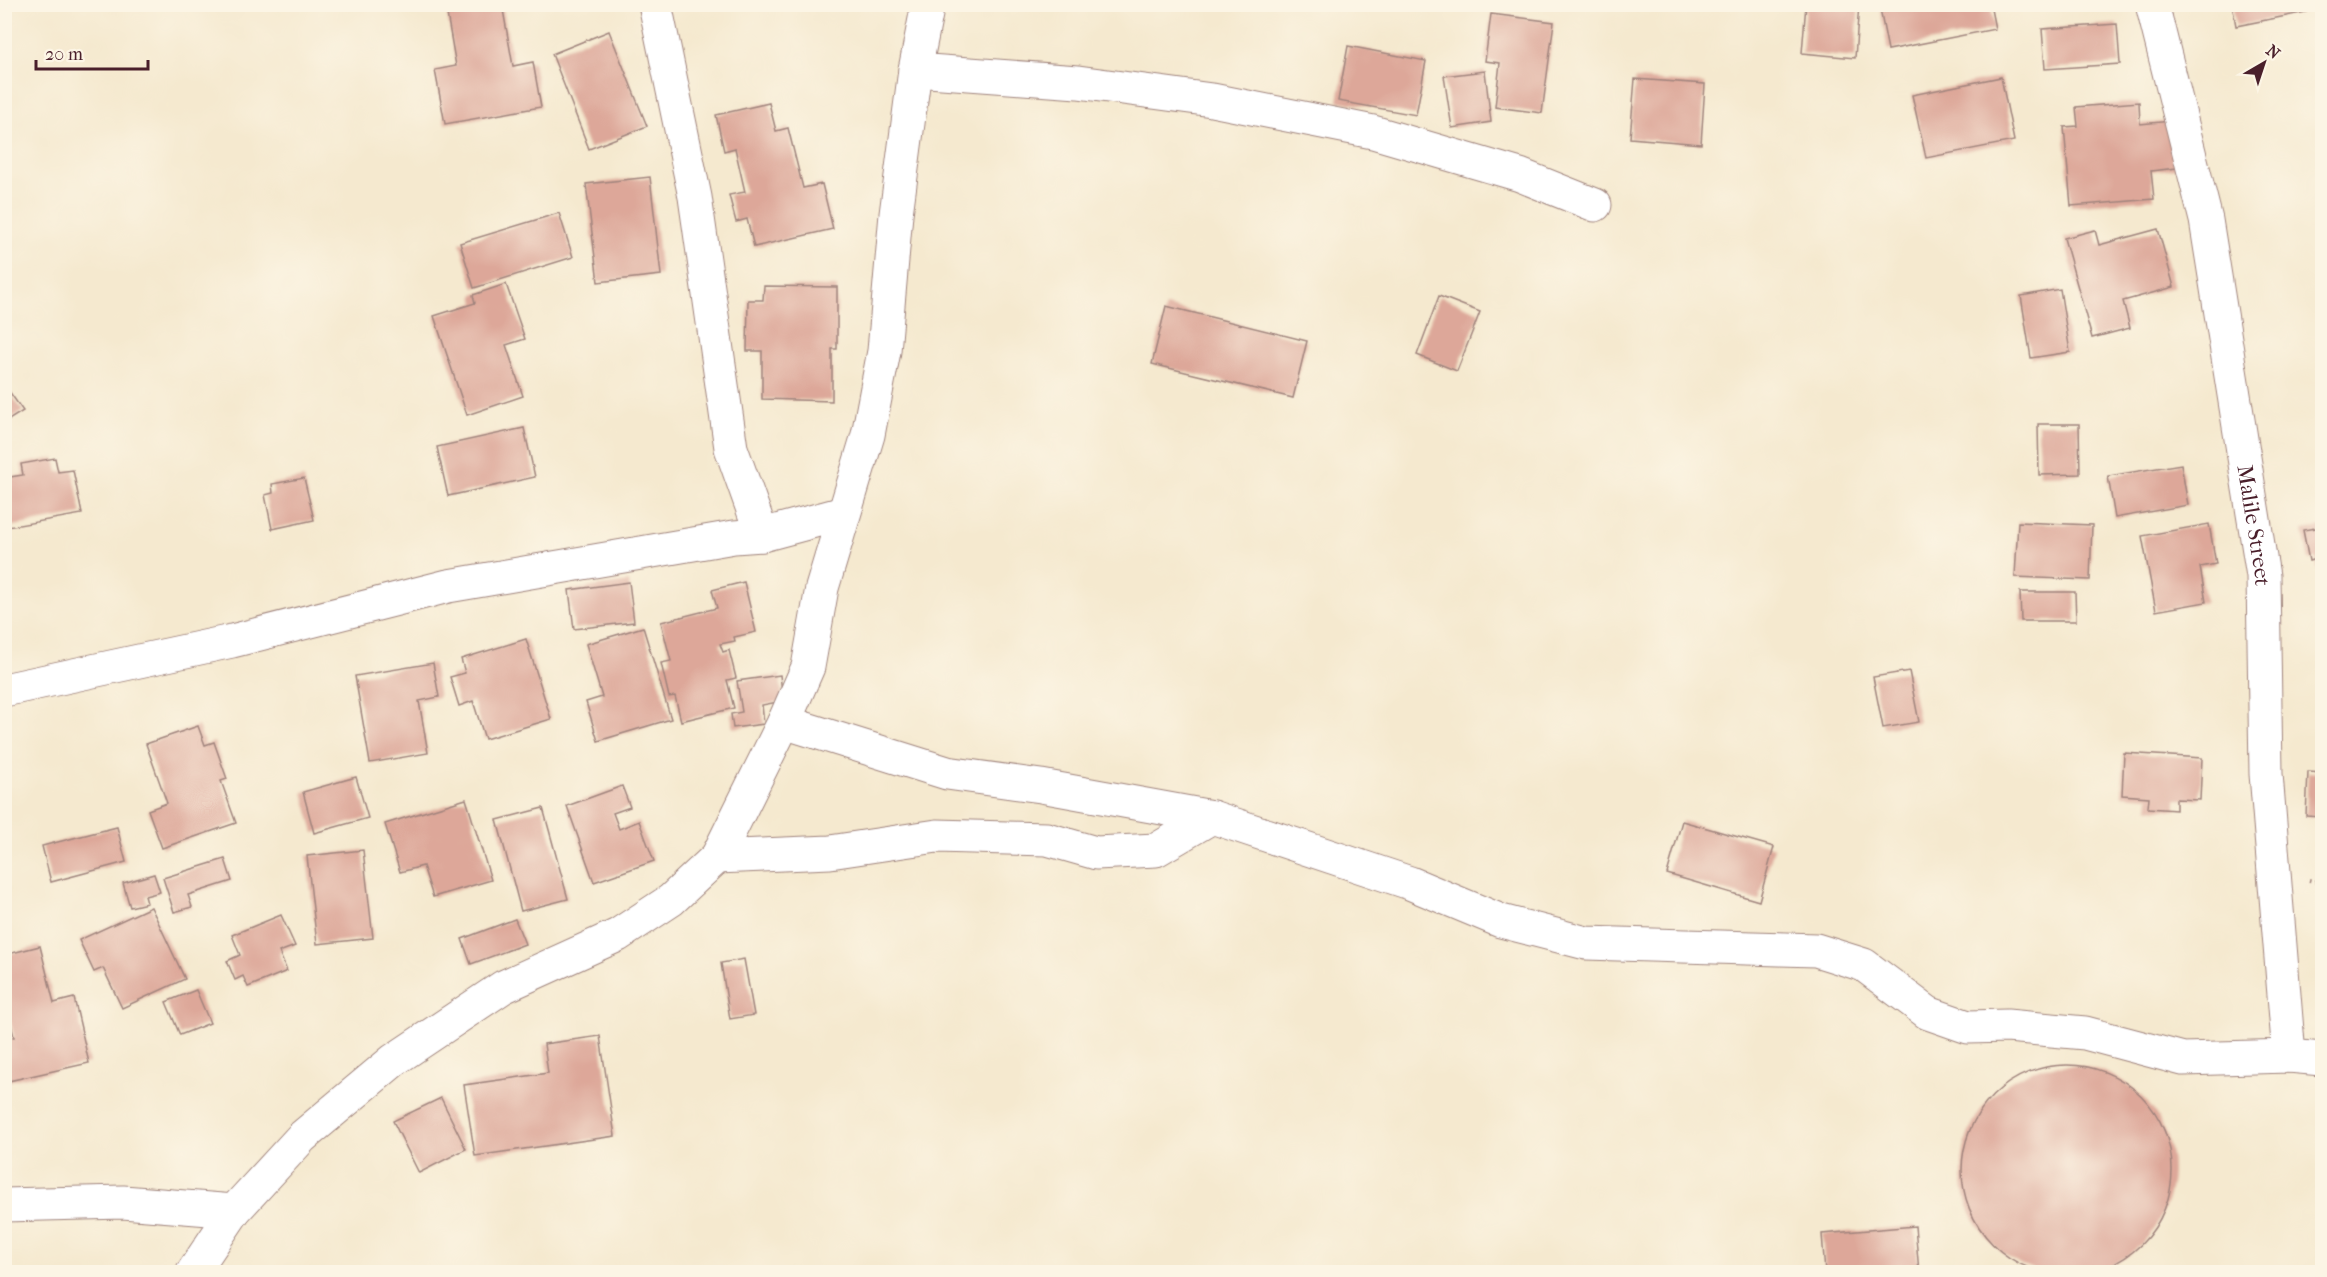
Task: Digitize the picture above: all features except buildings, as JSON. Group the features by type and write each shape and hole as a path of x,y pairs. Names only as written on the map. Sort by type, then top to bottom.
{"street":[{"path":"655,4 695,197 731,448 762,535"},
{"path":"193,1272 234,1211 302,1137 394,1060 503,987 618,935 671,900 717,857 784,722 808,667 822,588 868,435 884,351 896,214 915,70 928,4"},
{"name":"Malile Street","path":"2152,4 2206,220 2263,576 2266,774 2289,1056"},
{"path":"915,70 1078,82 1212,100 1373,132 1520,175 1595,205"},
{"path":"4,690 232,641 448,586 734,537 762,535 844,513"},
{"path":"784,722 947,772 1041,786 1212,818 1410,883 1501,921 1586,943 1816,950 1864,965 1928,1013 1968,1027 2007,1026 2085,1033 2183,1059 2289,1056 2322,1059"},
{"path":"717,857 830,852 937,836 1047,838 1096,853 1156,850 1212,818"},
{"path":"4,1205 123,1202 234,1211"}]}
